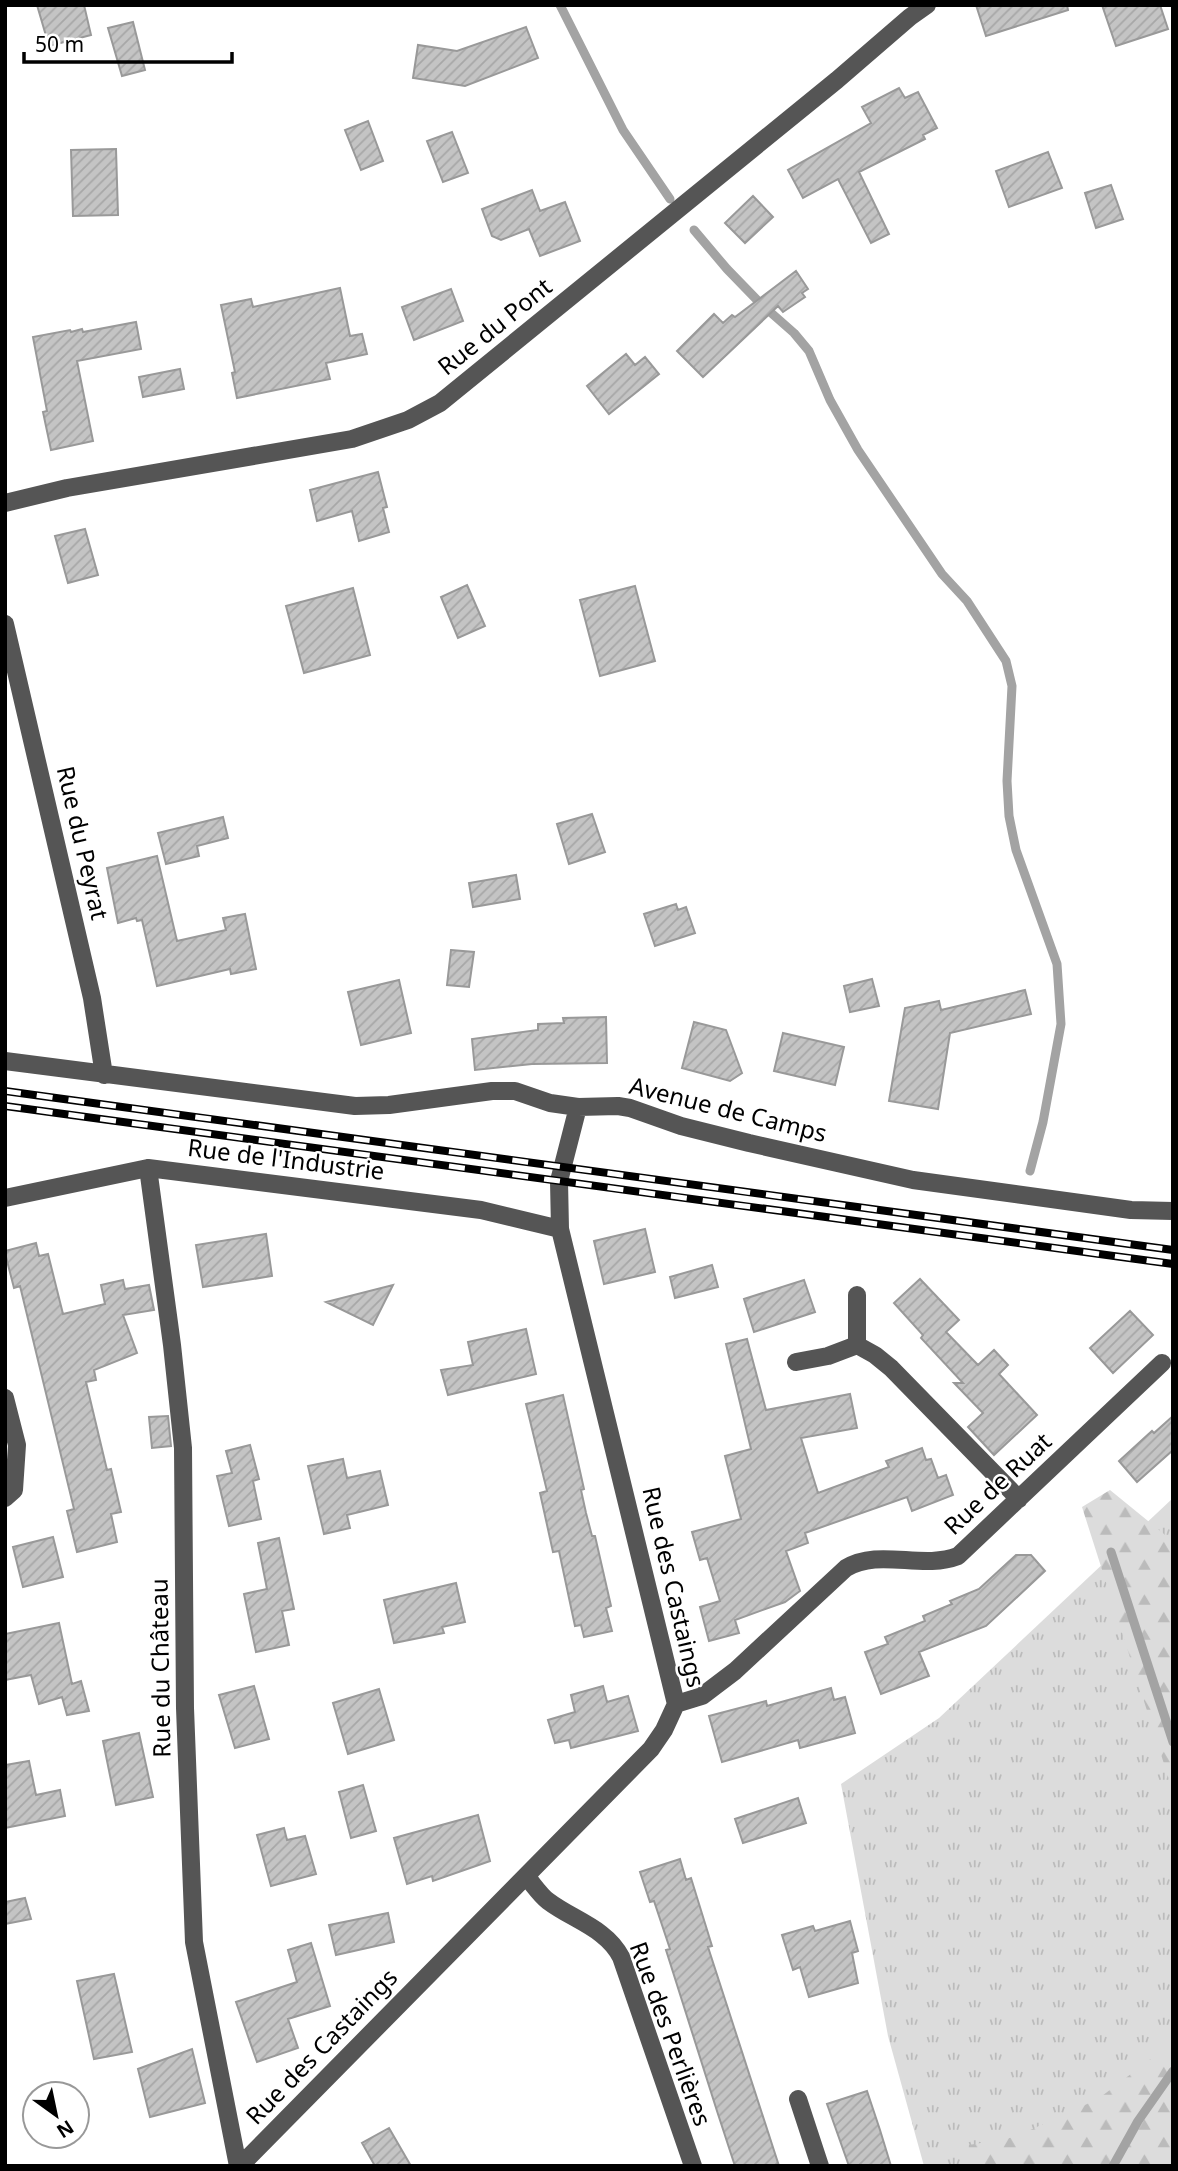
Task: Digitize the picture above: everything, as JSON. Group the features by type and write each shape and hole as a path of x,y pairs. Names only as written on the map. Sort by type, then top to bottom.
{"street":[{"name":"Rue du Pont","path":"5,503 67,488 352,439 408,420 440,403 927,5"},
{"name":"Rue du Peyrat","path":"5,624 92,998 104,1075"},
{"name":"Avenue de Camps","path":"5,1061 355,1106 389,1105 492,1091 516,1091 550,1103 578,1107 631,1108 681,1126 913,1180 1118,1209 1173,1211"},
{"name":"Rue des Castaings","path":"239,2166 651,1749 664,1730 676,1704 560,1229 559,1181 578,1107"},
{"name":"Rue de l'Industrie","path":"5,1198 148,1168 481,1210 560,1229"},
{"name":"Rue du Château","path":"148,1168 183,1448 185,1722 194,1942 239,2166"},
{"path":"857,1295 857,1345"},
{"path":"796,1362 828,1356 857,1345 875,1354 1019,1499"},
{"name":"Rue de Ruat","path":"676,1704 702,1696 735,1671 846,1568 856,1562 938,1562 958,1556 1162,1363"},
{"path":"5,1398 17,1445 14,1490 5,1498"},
{"name":"Rue des Perlières","path":"526,1876 546,1900 614,1944 621,1957 692,2166"},
{"path":"798,2099 820,2166"}],"green space":[{"path":"1110,1490 1164,1534 1173,1557 1173,1792 1082,1507"},
{"path":"1173,1498 1173,2166 924,2166 888,2036 841,1784 939,1718"},
{"path":"1173,2042 1173,2166 967,2166 969,2145 1015,2137 1098,2099"}],"building":[{"path":"37,5 84,5 91,35 49,46"},
{"path":"976,5 1067,5 1068,10 986,36"},
{"path":"1102,5 1160,5 1168,29 1116,46"},
{"path":"133,22 145,70 122,76 108,28"},
{"path":"526,27 538,58 465,86 413,78 418,45 457,51"},
{"path":"899,88 905,98 918,92 937,128 923,135 925,139 859,172 889,234 871,243 838,179 803,198 788,170 871,123 862,107"},
{"path":"368,121 383,161 361,170 345,130"},
{"path":"452,132 468,173 443,182 427,141"},
{"path":"116,149 118,215 73,216 71,150"},
{"path":"1048,152 1062,188 1009,207 996,171"},
{"path":"1111,185 1123,219 1096,228 1085,193"},
{"path":"532,190 540,211 565,202 580,241 540,256 529,229 501,240 492,236 482,209"},
{"path":"753,196 773,217 745,243 725,223"},
{"path":"796,271 808,289 802,293 805,297 783,312 778,306 703,377 677,351 714,314 723,323 732,315 735,317"},
{"path":"340,288 350,336 362,334 367,354 326,363 330,379 237,398 232,373 235,372 221,305 251,299 253,307"},
{"path":"451,289 463,321 414,340 402,307"},
{"path":"136,322 141,349 77,361 93,441 51,450 43,412 47,411 33,337 70,330 82,329 83,332"},
{"path":"626,354 635,365 645,357 659,374 609,414 587,386"},
{"path":"180,369 184,389 143,397 139,377"},
{"path":"378,472 387,507 383,508 389,532 359,541 352,511 317,521 310,490"},
{"path":"85,529 98,575 68,583 55,536"},
{"path":"467,585 485,626 458,638 441,597"},
{"path":"635,586 655,661 600,676 580,600"},
{"path":"353,588 370,655 304,673 286,606"},
{"path":"592,814 605,852 569,864 557,824"},
{"path":"223,817 228,838 197,846 199,856 166,864 158,833"},
{"path":"157,856 177,941 226,930 223,918 245,914 256,969 231,974 230,969 157,986 142,920 137,921 136,918 118,923 107,868"},
{"path":"516,875 520,899 473,907 469,883"},
{"path":"676,904 678,910 686,907 695,933 655,946 644,914"},
{"path":"451,950 474,952 469,987 447,985"},
{"path":"872,979 879,1006 850,1012 844,986"},
{"path":"399,980 411,1033 361,1045 348,992"},
{"path":"1025,990 1031,1014 950,1033 938,1109 889,1101 905,1008 939,1001 941,1010"},
{"path":"606,1017 607,1063 532,1064 475,1070 472,1039 538,1030 538,1024 564,1023 563,1018"},
{"path":"694,1022 726,1030 742,1073 730,1081 682,1068"},
{"path":"783,1033 844,1047 835,1085 774,1071"},
{"path":"645,1229 655,1272 604,1284 594,1241"},
{"path":"266,1234 272,1276 203,1287 196,1245"},
{"path":"36,1243 39,1256 48,1254 63,1314 105,1304 101,1285 123,1280 125,1289 149,1285 154,1310 123,1315 137,1353 94,1370 96,1380 86,1382 107,1470 111,1469 121,1512 111,1514 117,1542 77,1552 67,1511 74,1509 20,1286 14,1288 5,1253"},
{"path":"712,1265 718,1287 675,1298 670,1277"},
{"path":"920,1279 959,1320 946,1332 978,1365 994,1350 1008,1365 999,1374 1037,1415 994,1455 968,1427 983,1413 954,1383 963,1383 921,1338 923,1335 894,1303"},
{"path":"804,1280 815,1312 754,1332 744,1299"},
{"path":"393,1285 373,1325 326,1302"},
{"path":"1130,1311 1153,1335 1113,1373 1090,1348"},
{"path":"526,1329 536,1374 448,1395 441,1370 473,1365 468,1342"},
{"path":"747,1339 766,1410 850,1394 857,1428 801,1438 818,1493 889,1467 886,1461 922,1448 926,1460 931,1459 938,1478 946,1475 953,1495 912,1511 907,1497 805,1533 808,1543 786,1551 800,1591 785,1602 735,1620 739,1633 709,1641 700,1607 720,1601 707,1558 700,1560 692,1532 741,1519 725,1456 751,1449 726,1344"},
{"path":"563,1395 584,1489 581,1490 586,1513 592,1536 595,1536 611,1606 606,1608 612,1631 584,1637 581,1625 575,1626 559,1551 553,1552 540,1493 547,1491 526,1404"},
{"path":"168,1416 171,1446 152,1448 149,1417"},
{"path":"1173,1416 1173,1450 1137,1482 1119,1461"},
{"path":"250,1445 259,1479 253,1481 261,1519 229,1526 217,1476 232,1473 226,1451"},
{"path":"343,1459 347,1478 380,1471 388,1505 347,1515 350,1528 324,1534 308,1466"},
{"path":"53,1537 63,1577 23,1587 13,1547"},
{"path":"279,1538 294,1609 282,1611 289,1645 256,1652 244,1594 267,1589 258,1543"},
{"path":"1016,1555 1031,1555 1045,1571 986,1626 919,1652 929,1676 881,1694 865,1652 888,1644 885,1637 925,1621 923,1616 979,1589"},
{"path":"456,1583 465,1622 442,1627 444,1633 394,1643 384,1600"},
{"path":"59,1623 72,1684 81,1681 89,1711 67,1715 62,1697 39,1704 31,1675 5,1680 5,1634"},
{"path":"254,1686 269,1739 235,1748 219,1695"},
{"path":"603,1686 607,1702 628,1696 638,1731 571,1748 569,1740 555,1743 548,1720 575,1712 571,1695"},
{"path":"831,1688 834,1700 845,1697 855,1733 800,1748 798,1740 722,1762 709,1716 766,1701 767,1706"},
{"path":"379,1689 394,1740 348,1754 333,1703"},
{"path":"139,1733 153,1797 116,1805 103,1741"},
{"path":"29,1761 36,1795 60,1790 65,1816 5,1828 5,1765"},
{"path":"363,1785 376,1831 351,1838 339,1792"},
{"path":"798,1798 806,1823 743,1843 735,1819"},
{"path":"478,1815 490,1861 433,1881 432,1876 407,1884 394,1838"},
{"path":"284,1828 287,1840 305,1836 316,1874 271,1886 257,1835"},
{"path":"680,1859 686,1880 691,1878 712,1946 708,1947 779,2166 735,2166 717,2111 666,1950 670,1949 654,1901 650,1902 640,1872"},
{"path":"25,1898 31,1919 5,1924 5,1902"},
{"path":"388,1913 394,1942 336,1955 329,1925"},
{"path":"850,1921 858,1951 852,1953 858,1983 809,1997 800,1967 793,1970 782,1935 813,1926 815,1931"},
{"path":"311,1943 330,2006 288,2019 298,2048 257,2062 236,2002 297,1982 288,1950"},
{"path":"114,1974 132,2052 94,2059 77,1981"},
{"path":"192,2049 205,2103 150,2117 138,2069"},
{"path":"867,2091 891,2166 849,2166 827,2104"},
{"path":"389,2128 411,2166 375,2166 362,2143"}],"waterway":[{"path":"560,5 623,130 670,199"},
{"path":"694,230 727,269 794,333 809,351 830,400 858,450 942,574 967,601 1006,661 1012,686 1007,781 1009,816 1016,850 1057,964 1061,1024 1043,1122 1030,1171"},
{"path":"1111,1552 1173,1742"},
{"path":"1113,2166 1138,2121 1173,2071"}],"railway":[{"path":"5,1091 1173,1250"},
{"path":"5,1106 1173,1264"}]}
